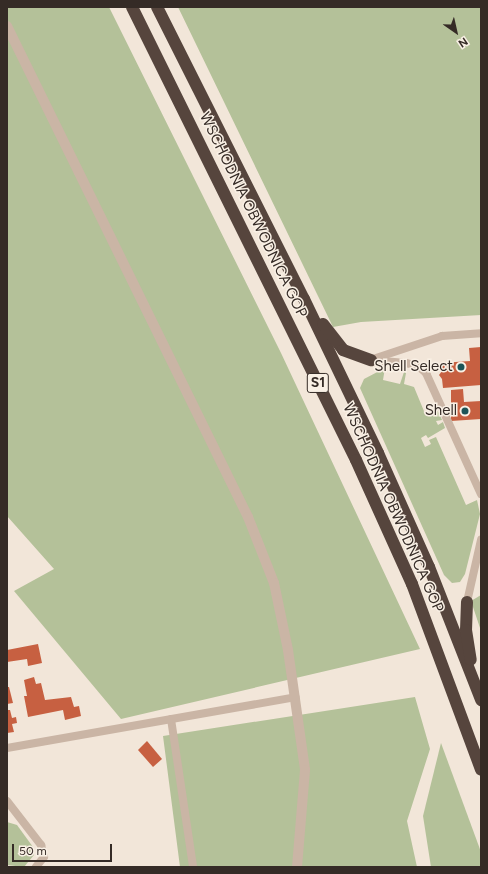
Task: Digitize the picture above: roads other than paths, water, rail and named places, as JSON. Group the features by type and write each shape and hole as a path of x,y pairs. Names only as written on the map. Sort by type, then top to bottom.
{"highway":[{"name":"WSCHODNIA OBWODNICA GOP","path":"132,7 359,468 412,584 481,770"},
{"name":"WSCHODNIA OBWODNICA GOP","path":"158,7 304,299 429,567 481,700"},
{"path":"304,299 343,350 371,360"},
{"path":"467,602 466,630 477,688"}],"street":[{"path":"7,26 248,517 274,583 296,697 305,770 298,867"}],"lane":[{"path":"371,360 442,336 481,333"},
{"path":"371,360 406,363 418,366 426,373 481,494"},
{"path":"467,602 481,540"},
{"path":"7,748 296,697"},
{"path":"171,719 193,867"},
{"path":"7,801 41,845 44,857 36,867"}],"place":[{"name":"Shell Select","path":"461,367"},
{"name":"Shell","path":"465,411"}]}
